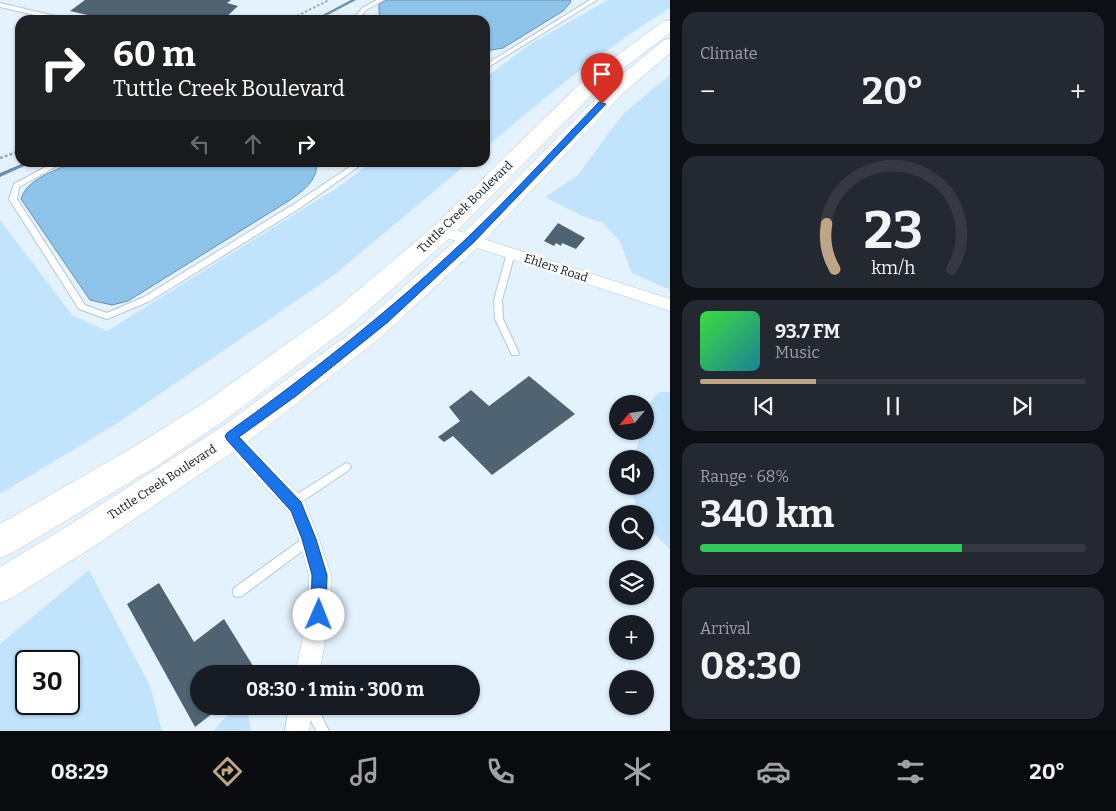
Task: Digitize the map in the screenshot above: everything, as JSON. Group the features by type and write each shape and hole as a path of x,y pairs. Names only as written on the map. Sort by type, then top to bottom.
{"highway":[{"name":"Tuttle Creek Boulevard","path":"0,542 146,456 215,411 346,315 443,231 593,82 670,25"},
{"name":"Tuttle Creek Boulevard","path":"0,586 81,536 231,436 370,332 471,240 614,91 670,44"}],"street":[{"name":"Ehlers Road","path":"443,231 670,304"},
{"path":"231,436 296,507 309,539 320,575 319,615 309,665"},
{"path":"297,731 300,715"}],"lane":[{"path":"360,15 364,9 381,0"},
{"path":"490,63 594,0"},
{"path":"0,5 43,15"},
{"path":"52,167 16,186 13,199 82,307 107,316 147,299 297,206 352,167"},
{"path":"511,253 498,300 499,319 515,352"},
{"path":"292,502 346,466"},
{"path":"238,592 309,539"},
{"path":"315,715 323,731"}],"path":[{"path":"300,15 329,0"},
{"path":"0,158 15,153"}],"shaded area":[{"path":"387,0 570,0 571,2 563,11 503,48 490,50 490,15 381,15 379,4"},
{"path":"608,0 670,0 670,8 598,57 552,92 490,144 490,74 532,43"},
{"path":"670,75 670,290 632,273 619,240 603,223 580,215 545,197 578,175 623,114"},
{"path":"63,167 316,167 315,175 305,189 290,200 128,301 112,305 90,300 21,199 29,186"},
{"path":"365,167 463,167 334,275 116,424 0,494 0,220 72,315 107,331 337,188"},
{"path":"660,392 670,392 670,549 654,534 654,505 635,505 633,495 654,495 654,450 636,450 639,440 654,440 654,398"},
{"path":"89,570 150,686 162,731 0,731 0,644"},
{"path":"228,715 248,715 251,731 213,731"}],"building":[{"path":"85,0 231,0 227,3 238,6 228,15 87,15 70,11"},
{"path":"558,223 585,238 576,249 562,243 561,246 556,243 554,246 544,241"},
{"path":"529,376 575,414 492,475 453,436 444,442 438,437 460,421 449,407 471,390 489,406"},
{"path":"159,583 194,642 224,619 252,665 190,665 190,715 210,715 195,727 127,604"}],"waterway":[{"path":"325,15 354,0"},
{"path":"0,175 19,167"}],"route":[{"path":"319,615 320,575 309,539 296,507 231,436 370,332 471,240 602,104"}]}
